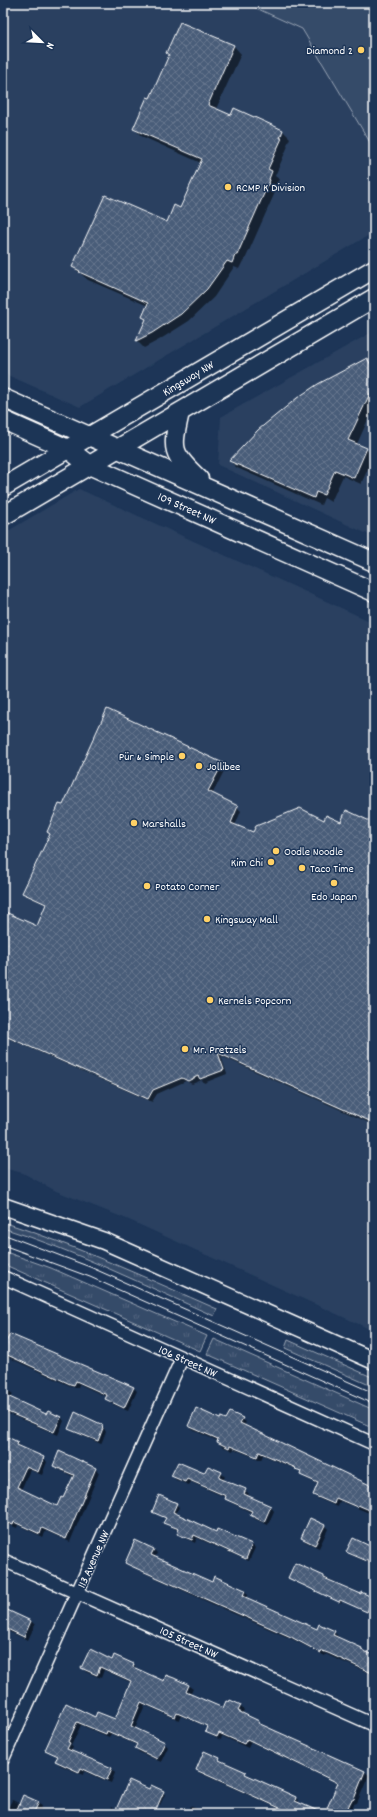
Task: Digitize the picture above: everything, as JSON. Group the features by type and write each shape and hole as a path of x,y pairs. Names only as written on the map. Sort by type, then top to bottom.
{"main road":[{"name":"Kingsway NW","path":"3,487 374,269"},
{"name":"Kingsway NW","path":"3,516 374,298"},
{"path":"3,398 374,562"},
{"path":"180,412 174,444 177,455 188,469 207,487"},
{"name":"109 Street NW","path":"3,420 68,449 89,465 374,592"}],"street":[{"path":"3,1206 104,1241 374,1361"},
{"name":"106 Street NW","path":"3,1278 374,1444"},
{"name":"113 Avenue NW","path":"3,1759 182,1358"},
{"name":"105 Street NW","path":"3,1560 78,1592 374,1725"}],"shaded area":[{"path":"3,3 245,3 302,29 374,149 374,232 80,407 3,373"},
{"path":"374,331 374,537 218,465 221,417"},
{"name":"Kingsway Mall","path":"79,489 374,623 374,1331 127,1219 56,1191 23,1173 3,1168 3,534"}],"green space":[{"path":"245,3 374,3 374,149 302,29"},
{"path":"3,1222 58,1241 217,1309 214,1316 57,1247 3,1228"},
{"path":"3,1251 51,1268 207,1336 200,1351 3,1264"},
{"path":"214,1339 374,1410 374,1428 207,1354"},
{"path":"288,1340 374,1378 374,1387 285,1348"}],"building":[{"name":"RCMP K Division","path":"180,22 234,45 208,105 231,115 234,108 283,130 280,138 282,138 268,169 272,171 270,180 237,255 235,255 232,263 227,261 207,289 181,314 152,333 136,341 146,319 142,317 148,303 79,272 80,271 72,267 105,195 167,222 174,205 180,208 202,159 133,129 147,97 150,98 169,55 166,53"},
{"path":"367,358 371,365 374,366 374,385 348,440 367,448 354,478 335,470 324,495 316,492 314,498 229,461 258,430 297,398 318,384"},
{"name":"Kingsway Mall","path":"107,709 223,763 208,791 238,806 231,823 253,832 256,826 300,808 324,820 326,815 341,822 346,810 374,823 374,1123 218,1053 224,1070 200,1079 198,1076 188,1081 182,1078 153,1090 148,1099 3,1035 3,911 37,926 46,904 22,893 50,834 47,832 59,804 63,805"},
{"path":"10,1334 134,1387 124,1408 105,1399 107,1395 76,1381 74,1385 70,1384 3,1353 3,1348"},
{"path":"3,1394 46,1414 48,1411 61,1417 54,1432 3,1410"},
{"path":"196,1408 220,1419 221,1417 226,1419 230,1412 243,1418 240,1423 374,1487 374,1512 336,1498 334,1504 313,1495 318,1483 300,1475 301,1471 295,1469 296,1468 259,1452 257,1457 230,1446 229,1448 217,1442 218,1439 188,1426"},
{"path":"75,1412 103,1425 98,1441 68,1429"},
{"path":"3,1435 18,1442 17,1445 44,1457 38,1472 26,1467 17,1487 57,1506 61,1497 63,1498 74,1475 53,1466 59,1451 96,1468 66,1539 42,1528 40,1534 14,1522 13,1525 3,1521"},
{"path":"178,1462 204,1473 208,1466 222,1472 219,1478 246,1489 244,1494 271,1506 264,1522 250,1515 252,1511 225,1499 226,1496 187,1479 185,1482 171,1476"},
{"path":"159,1495 177,1503 173,1512 216,1532 217,1529 252,1544 246,1559 194,1535 192,1540 177,1534 179,1529 163,1523 166,1518 152,1512"},
{"path":"310,1518 325,1525 315,1545 301,1538"},
{"path":"353,1538 374,1548 374,1564 346,1552"},
{"path":"135,1540 154,1549 151,1555 212,1582 214,1576 245,1590 243,1596 317,1629 319,1624 335,1631 333,1635 362,1648 361,1650 374,1655 374,1674 328,1653 322,1651 321,1653 291,1637 125,1563"},
{"path":"295,1563 324,1576 324,1578 374,1598 367,1612 340,1600 339,1602 288,1578"},
{"path":"3,1608 31,1621 24,1637 3,1627"},
{"path":"90,1649 112,1660 114,1655 134,1664 133,1667 164,1681 166,1675 174,1678 189,1685 186,1692 223,1708 226,1701 229,1702 230,1700 241,1705 238,1711 259,1721 258,1723 365,1771 354,1799 351,1801 345,1814 327,1808 338,1783 247,1739 244,1744 219,1733 217,1737 205,1732 207,1726 177,1713 175,1717 141,1702 131,1726 165,1742 157,1759 135,1748 137,1744 107,1731 106,1734 77,1722 68,1742 70,1743 67,1749 112,1768 107,1780 81,1768 79,1772 55,1761 58,1756 45,1750 66,1703 95,1717 97,1712 115,1719 131,1681 100,1667 97,1675 81,1668"},
{"path":"204,1751 220,1758 219,1760 246,1772 245,1774 296,1797 295,1801 325,1814 293,1814 196,1770"},
{"path":"129,1780 149,1789 151,1785 164,1791 154,1814 114,1814"},
{"path":"23,1795 39,1802 33,1814 15,1814"}],"tram line":[{"path":"3,1234 90,1267 374,1393"},
{"path":"3,1245 90,1277 374,1404"}],"place":[{"name":"Diamond 2","path":"361,50"},
{"name":"RCMP K Division","path":"228,187"},
{"name":"Pür & Simple","path":"182,756"},
{"name":"Jollibee","path":"199,766"},
{"name":"Marshalls","path":"134,823"},
{"name":"Oodle Noodle","path":"276,851"},
{"name":"Kim Chi","path":"271,862"},
{"name":"Taco Time","path":"302,868"},
{"name":"Edo Japan","path":"334,883"},
{"name":"Potato Corner","path":"147,886"},
{"name":"Kingsway Mall","path":"207,919"},
{"name":"Kernels Popcorn","path":"210,1000"},
{"name":"Mr. Pretzels","path":"185,1049"}]}
